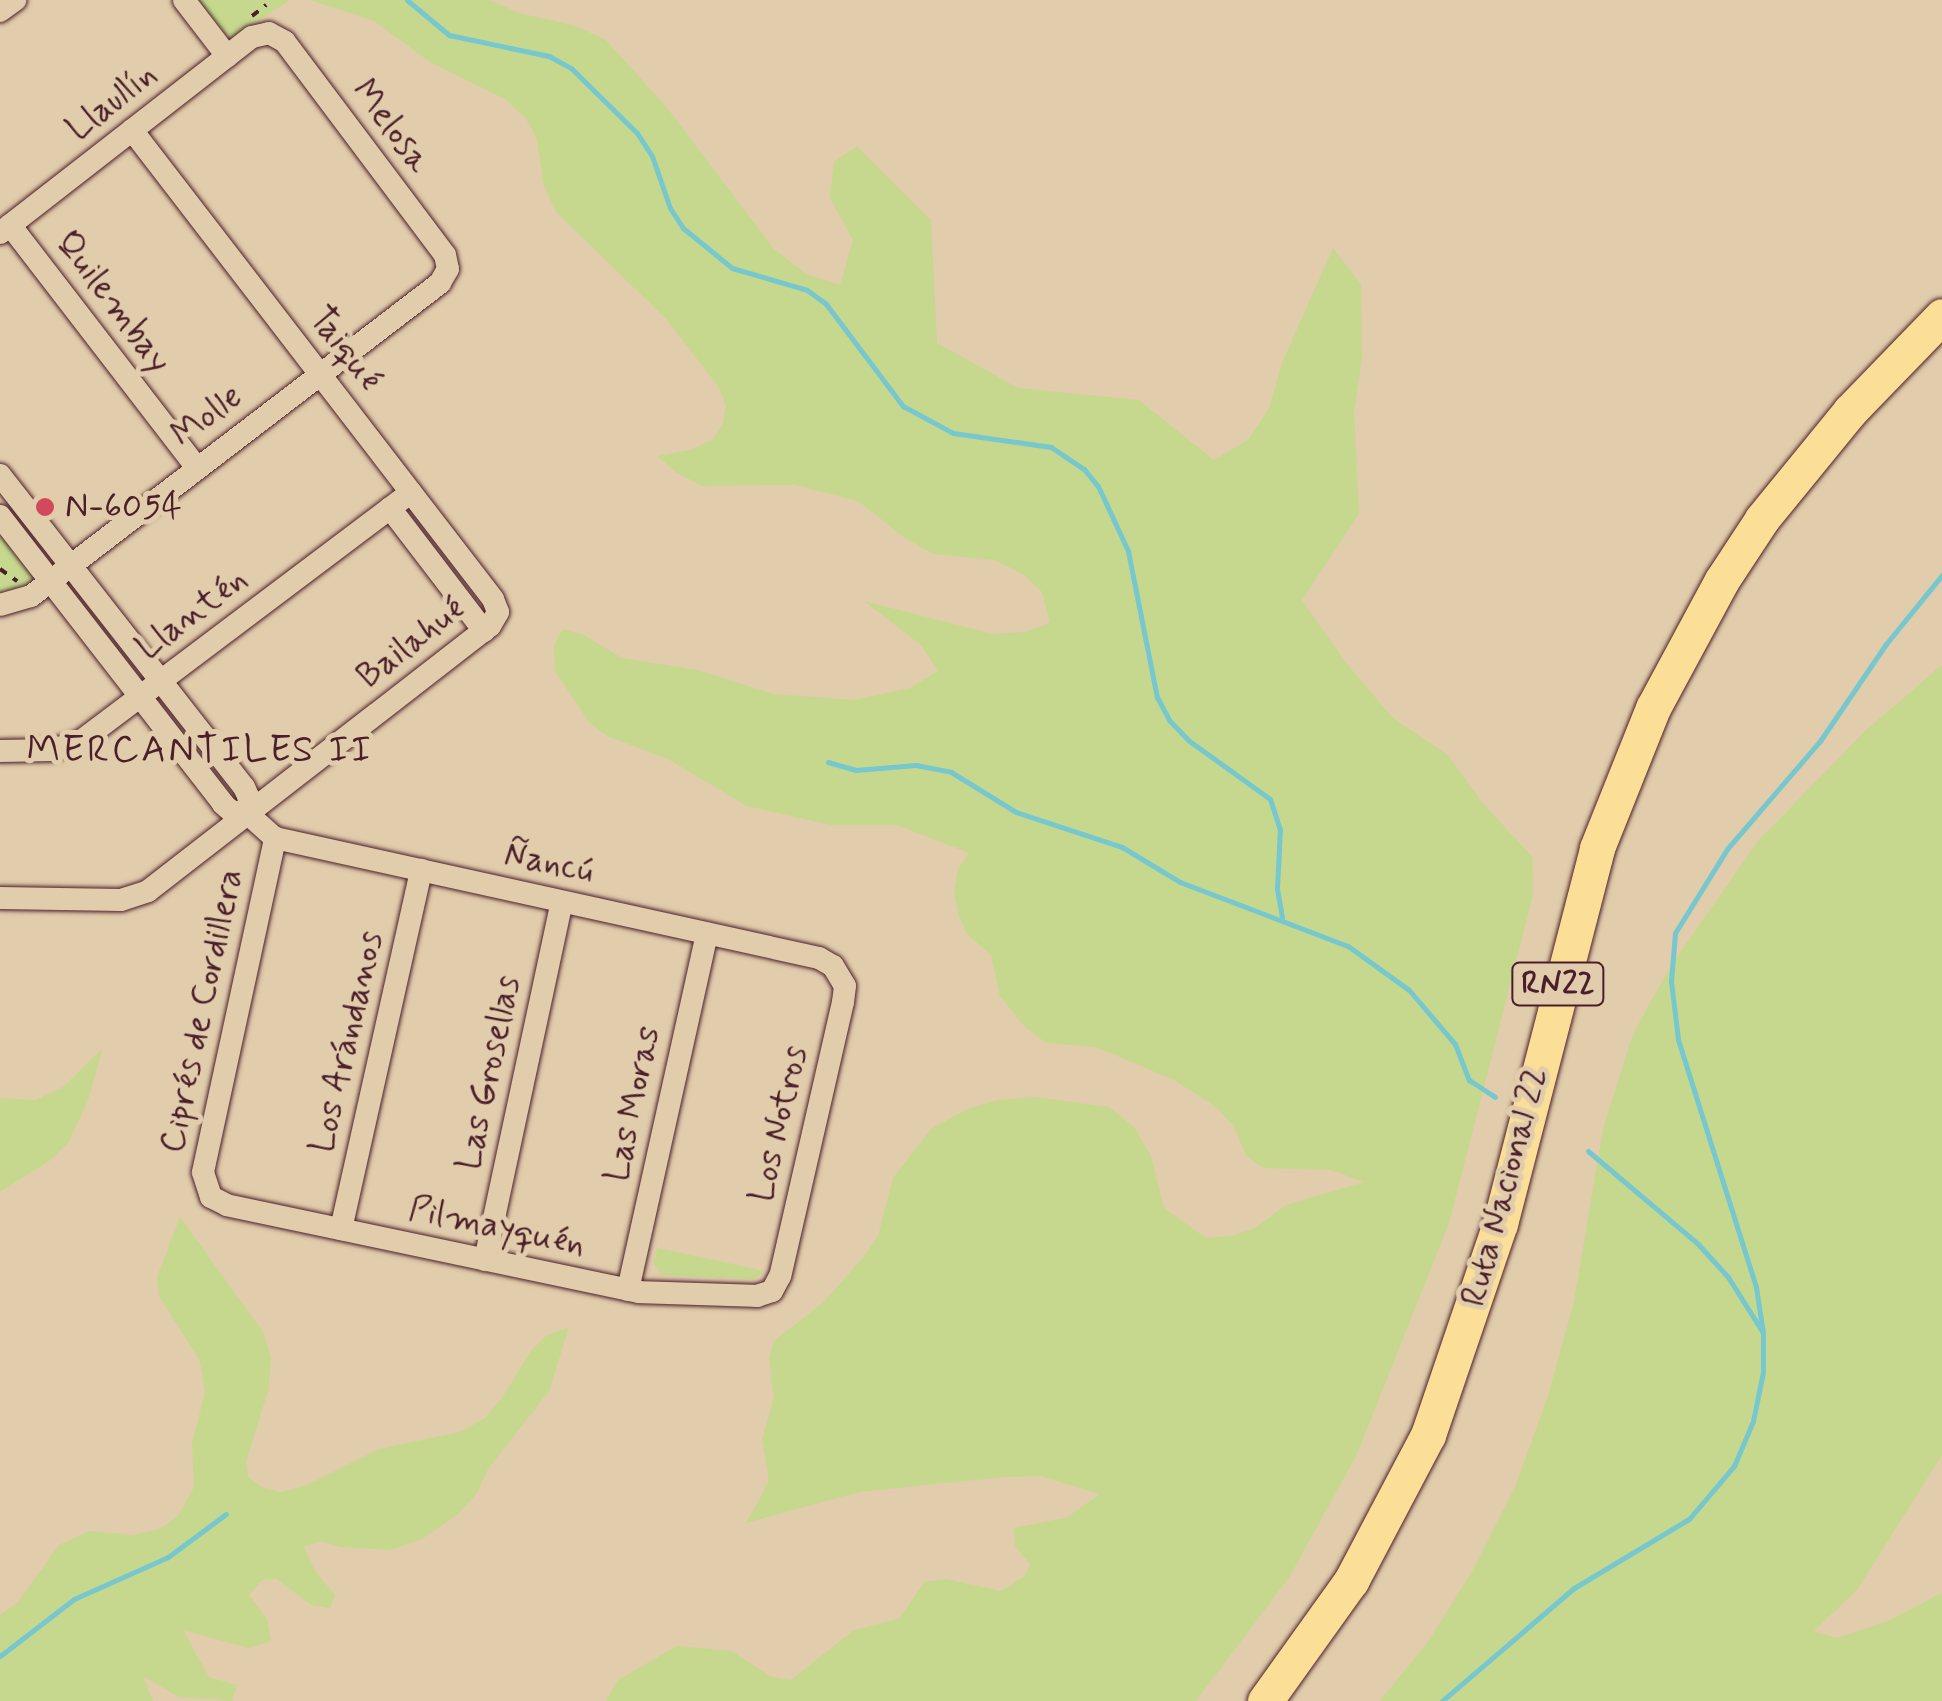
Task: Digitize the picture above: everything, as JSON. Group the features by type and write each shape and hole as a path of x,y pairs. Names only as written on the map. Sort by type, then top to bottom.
{"highway":[{"name":"Ruta Nacional 22","path":"1265,1701 1351,1581 1407,1482 1435,1418 1500,1224 1592,864 1653,708 1722,580 1762,519 1850,411 1942,316"}],"street":[{"path":"0,11 15,0"},
{"path":"184,0 228,56"},
{"name":"Llaullín","path":"5,229 252,37 270,33"},
{"name":"Melosa","path":"270,33 284,42 308,72 445,255 448,269"},
{"name":"Taiqué","path":"132,130 411,492 491,622"},
{"name":"Quilembay","path":"5,229 197,468"},
{"name":"Molle","path":"0,604 20,602 50,581 440,282 448,269"},
{"name":"Ñancú","path":"0,475 247,792 248,814"},
{"name":"Llantén","path":"0,751 67,748 411,492"},
{"path":"390,508 491,622"},
{"name":"Ñancú","path":"0,516 223,804 230,811 248,814 275,838 818,958 839,972"},
{"name":"Bailahué","path":"0,898 134,898 248,814 491,622"},
{"name":"Ciprés de Cordillera","path":"211,1198 203,1172 275,838"},
{"name":"Los Arándanos","path":"341,1229 420,870"},
{"name":"Las Grosellas","path":"485,1260 562,902"},
{"name":"Las Moras","path":"628,1290 706,934"},
{"name":"Los Notros","path":"772,1290 780,1276 843,1002 845,986 839,972"},
{"name":"Pilmayquén","path":"211,1198 628,1290 757,1296 772,1290"}],"path":[{"path":"241,24 266,6"},
{"path":"0,569 20,584"}],"green space":[{"path":"196,0 290,0 235,36 223,33"},
{"path":"310,0 490,0 519,13 573,25 606,40 668,109 773,248 806,274 840,285 853,240 830,198 834,162 857,146 931,220 937,343 1018,388 1139,400 1214,460 1249,439 1269,408 1282,363 1333,248 1361,284 1362,358 1354,412 1359,514 1302,600 1346,663 1393,718 1448,755 1482,802 1533,858 1532,899 1449,1223 1357,1454 1290,1576 1196,1701 606,1701 618,1680 677,1646 731,1651 772,1677 791,1680 854,1630 899,1619 924,1582 946,1579 1001,1591 1024,1577 1030,1564 1015,1546 1014,1528 1066,1518 1100,1494 1040,1476 1004,1477 859,1492 746,1523 769,1481 762,1439 774,1398 769,1357 775,1340 824,1302 866,1254 878,1236 893,1178 931,1129 970,1108 998,1100 1035,1097 1109,1107 1134,1127 1151,1156 1164,1208 1206,1238 1231,1236 1255,1228 1286,1205 1364,1182 1331,1170 1263,1168 1246,1155 1233,1125 1216,1107 1174,1080 1096,1047 1046,1043 1024,1026 1000,996 991,955 967,934 959,916 954,892 958,869 969,853 897,825 831,825 747,806 668,759 607,736 589,722 555,671 554,645 563,629 584,635 622,658 698,670 773,694 854,700 910,688 938,671 921,645 864,601 993,634 1024,632 1050,623 1042,592 1023,574 995,560 934,554 905,538 858,501 795,485 703,486 677,473 657,456 690,450 712,440 723,424 726,406 718,386 666,319 557,213 544,187 537,139 525,117 505,99 430,62 374,21"},
{"path":"0,530 34,577 31,586 0,598"},
{"path":"1942,665 1942,1455 1857,1590 1814,1631 1837,1638 1888,1621 1942,1593 1942,1701 1380,1701 1427,1643 1473,1570 1515,1487 1547,1399 1574,1302 1603,1129 1633,1034 1670,967 1758,841 1866,730"},
{"path":"103,1048 88,1100 69,1142 49,1161 0,1192 0,1098 36,1100 63,1087"},
{"path":"180,1217 263,1332 271,1358 268,1391 246,1462 248,1477 262,1487 281,1492 305,1486 379,1449 460,1432 484,1419 531,1351 547,1335 569,1327 549,1391 488,1469 477,1493 457,1515 422,1539 390,1550 340,1547 320,1541 304,1547 315,1571 335,1595 330,1608 311,1605 277,1579 262,1580 249,1595 267,1619 271,1641 249,1648 183,1630 209,1677 237,1685 232,1701 179,1697 143,1676 153,1701 0,1701 0,1615 18,1602 59,1545 90,1531 134,1535 160,1529 178,1516 194,1487 192,1443 205,1393 200,1361 159,1296 157,1277"},
{"path":"657,1248 764,1271 754,1279 662,1275 654,1264"}],"waterway":[{"path":"407,0 449,35 549,56 571,68 637,133 652,156 670,208 683,228 732,268 807,290 826,304 903,406 953,433 1051,447 1084,469 1098,486 1128,551 1157,697 1169,720 1188,740 1270,799 1280,829 1277,889 1282,918"},
{"path":"1442,1701 1574,1588 1689,1519 1734,1466 1753,1421 1763,1372 1763,1333 1756,1287 1678,1039 1671,981 1675,933 1727,849 1820,741 1886,644 1942,575"},
{"path":"828,762 856,770 916,765 951,772 1016,812 1122,847 1180,882 1348,946 1409,990 1455,1044 1469,1080 1495,1097"},
{"path":"1588,1151 1698,1244 1728,1277 1762,1331"},
{"path":"0,1656 74,1599 168,1557 226,1514"}],"place":[{"name":"N-6054","path":"45,507"}],"district":[{"name":"MERCANTILES II","path":"200,751"}]}
